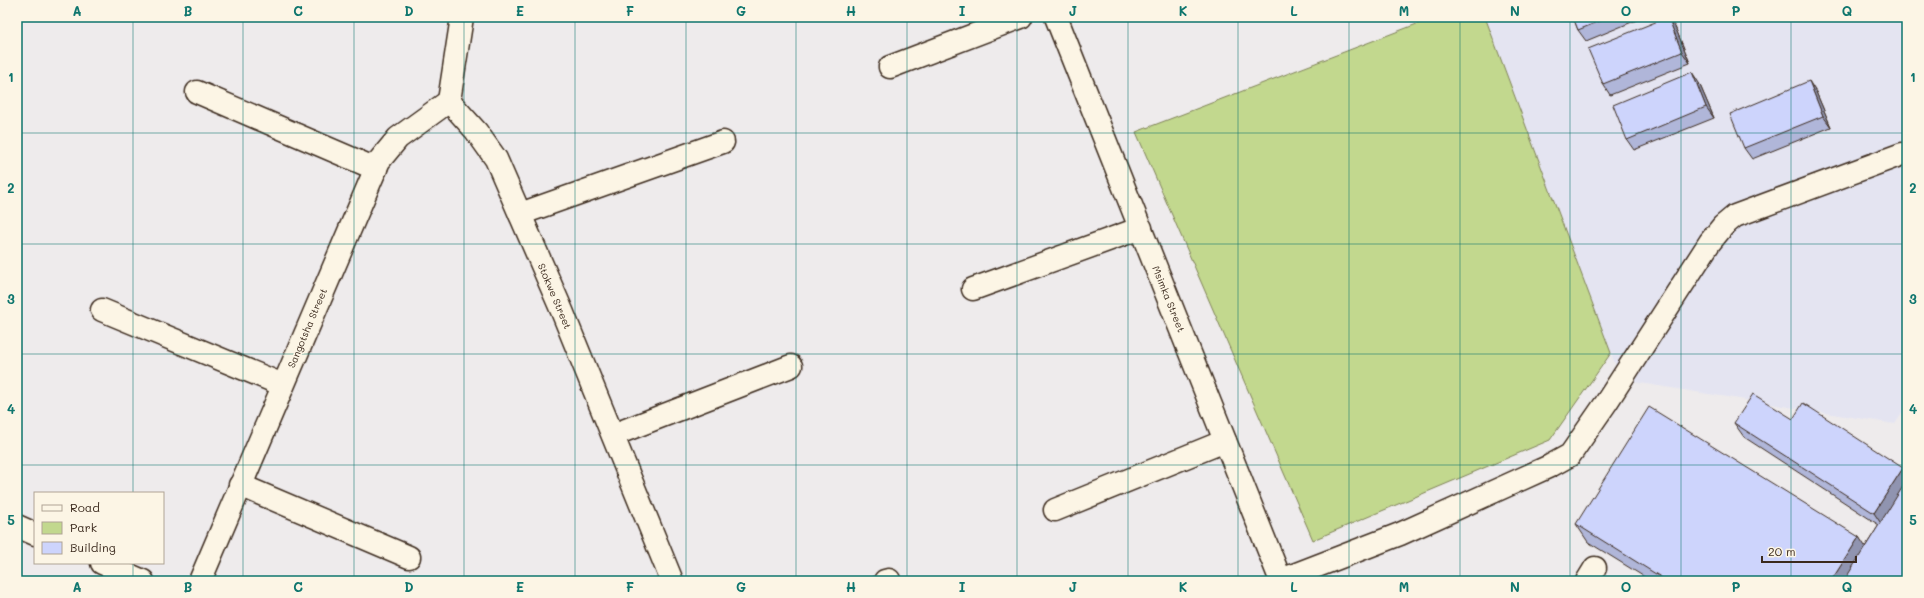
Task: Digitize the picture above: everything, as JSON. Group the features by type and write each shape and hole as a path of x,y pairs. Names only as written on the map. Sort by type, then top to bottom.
{"street":[{"path":"449,101 462,17"},
{"path":"890,67 1021,17"},
{"name":"Msimka Street","path":"1056,17 1281,580"},
{"path":"198,92 376,169"},
{"name":"Sangotsha Street","path":"200,581 379,161 398,138 449,101"},
{"name":"Stokwe Street","path":"449,101 476,131 496,159 613,435 672,581"},
{"path":"520,214 723,142"},
{"path":"1281,580 1400,534 1550,466 1570,455 1614,392 1710,242 1723,226 1735,216 1902,154"},
{"path":"973,289 1141,228"},
{"path":"102,310 283,385"},
{"path":"613,435 791,366"},
{"path":"1056,510 1225,441"},
{"path":"240,485 409,557"},
{"path":"17,526 34,534"},
{"path":"104,564 143,581"}],"shaded area":[{"path":"1485,17 1907,17 1907,406 1895,424 1621,380"}],"green space":[{"path":"1435,17 1485,17 1611,353 1550,440 1313,540 1136,132"}],"building":[{"path":"1573,17 1610,17 1578,30"},
{"path":"1668,17 1682,52 1603,84 1588,49"},
{"path":"1692,72 1706,107 1627,140 1613,105"},
{"path":"1809,81 1823,116 1744,148 1730,114"},
{"path":"1753,394 1793,419 1803,403 1903,468 1874,513 1734,423"},
{"path":"1649,407 1859,537 1831,581 1667,581 1576,524"},
{"path":"1907,480 1907,575 1903,581 1844,581"}]}
